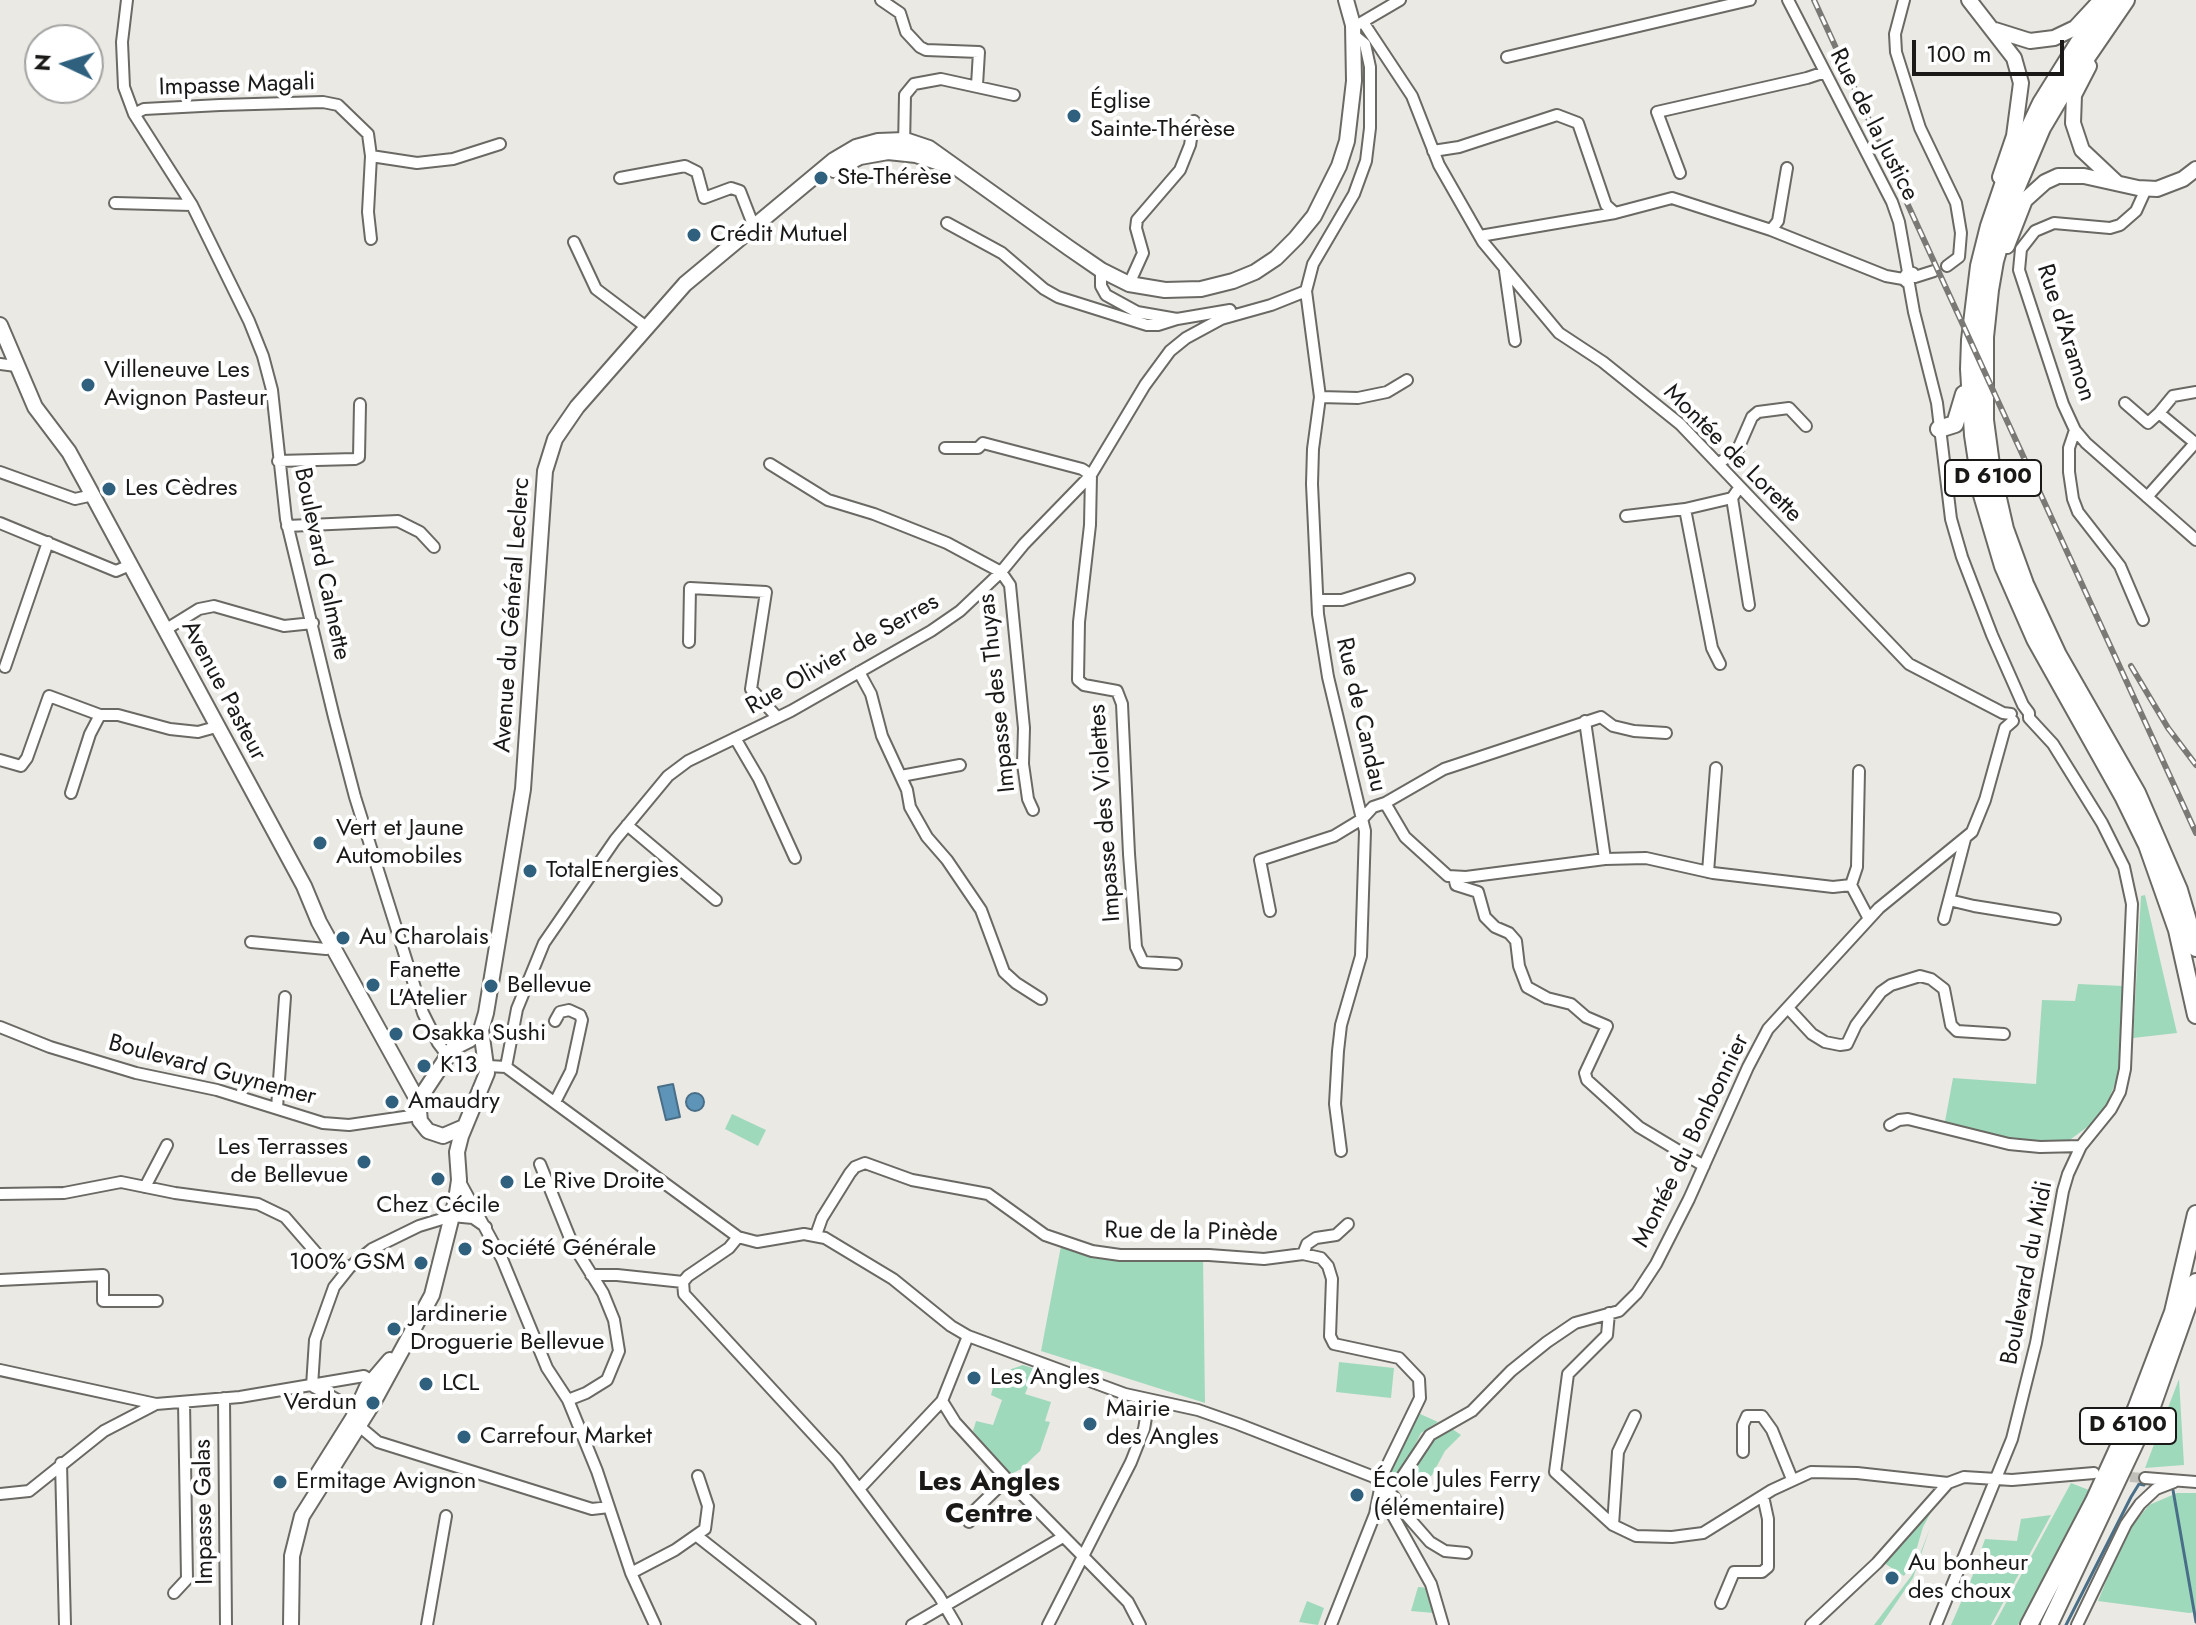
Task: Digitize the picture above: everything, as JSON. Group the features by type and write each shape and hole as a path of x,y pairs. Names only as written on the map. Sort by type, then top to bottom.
{"main road":[{"path":"904,146 929,148 1101,270 1129,284 1165,290 1216,287 1255,272 1276,258 1314,216 1339,166 1352,106 1357,27 1346,0"},
{"path":"1969,0 2014,58 2021,83 2016,126 2001,172 1996,205"},
{"path":"1994,30 2030,41 2054,38 2075,28 2101,0"},
{"name":"D 6100","path":"2111,0 2079,42 2041,103 1996,205 1979,266 1969,369 1976,462 1998,552 2035,639 2147,845 2177,930 2196,1015"},
{"name":"D 6100","path":"2126,0 2067,86 2027,161 2004,224 1986,318 1984,384 1988,446 1998,501 2013,554 2058,655 2137,793 2179,890 2196,948"},
{"path":"2116,182 2082,150 2076,136 2072,109 2079,81 2133,0"},
{"name":"Avenue du Général Leclerc","path":"481,1030 523,789 545,471 555,439 563,425 645,326 685,284 834,160 856,147 878,141 904,146"},
{"path":"1986,318 2012,229 2025,200 2045,182 2067,175 2146,189 2164,187 2196,169"},
{"name":"Avenue Pasteur","path":"0,325 35,407 69,452 93,495 304,886 319,922 406,1080 418,1108"},
{"path":"1939,429 1955,424 1969,369"},
{"path":"291,1625 284,1591 284,1555 299,1504 357,1419 362,1395 375,1387 401,1350 432,1295 459,1180 457,1152 486,1059 481,1030 447,1055 418,1108 428,1131 443,1136 457,1152"},
{"path":"463,1043 478,1046 486,1059"},
{"path":"406,1080 432,1078"},
{"path":"443,1136 464,1127"},
{"name":"D 6100","path":"2029,1625 2094,1501 2146,1384 2173,1312 2196,1214"},
{"name":"D 6100","path":"2049,1625 2151,1409 2196,1282"}],"street":[{"name":"Boulevard Calmette","path":"127,0 123,20 124,87 134,114 192,205 263,356 272,390 287,526 355,797 423,1013 447,1055"},
{"path":"881,0 900,13 906,32 920,47 926,50 979,52 977,85"},
{"path":"1306,291 1313,264 1354,194 1366,161 1370,128 1370,67 1357,27 1400,0"},
{"path":"1507,57 1750,0"},
{"name":"Rue de la Justice","path":"1788,0 1892,202 1899,222 1909,278"},
{"path":"1904,0 1895,34 1896,52 1920,128 1956,203 1961,233 1961,252 1956,261 1947,266"},
{"name":"Montée de Lorette","path":"1357,27 1412,96 1439,165 1480,236 1559,333 1646,395 1680,424 1909,664 2012,718"},
{"path":"1680,173 1657,112 1825,72"},
{"path":"904,146 905,95 914,84 941,79 1014,95"},
{"name":"Impasse Magali","path":"134,114 144,109 220,105 323,102 338,105 368,134 371,239"},
{"path":"1433,151 1459,147 1557,115 1578,123 1606,205 1615,213"},
{"path":"1129,284 1143,253 1136,228 1137,220 1180,170 1190,145 1194,121"},
{"path":"371,156 417,163 453,159 500,144"},
{"path":"620,178 685,166 697,172 704,198 731,188 740,191 754,227"},
{"path":"1771,230 1778,221 1787,168"},
{"name":"Rue d'Aramon","path":"2146,189 2136,211 2120,225 2096,227 2054,223 2035,231 2021,249 2018,260 2023,288 2075,430 2196,540"},
{"path":"1480,236 1615,213 1672,198 1771,230 1886,276 1909,278 1934,271"},
{"path":"115,203 192,205"},
{"path":"947,223 1002,253 1058,297 1147,325 1252,309"},
{"path":"574,242 596,289 645,326"},
{"path":"1505,269 1515,341"},
{"path":"1101,270 1101,286 1106,295 1115,301 1137,312 1177,319"},
{"path":"1909,278 1914,312 1937,403 1951,519 1992,635 2027,708 2029,718 2022,724 2012,718 2014,707 2023,705"},
{"name":"Rue Olivier de Serres","path":"506,1067 517,1009 544,943 627,825 676,769 859,672 960,611 1001,572 1091,475 1145,385 1170,351 1186,338 1221,319 1306,291"},
{"name":"Rue de Candau","path":"1306,291 1306,312 1320,397 1312,484 1318,614 1328,677 1362,819"},
{"path":"0,364 16,366"},
{"path":"1320,397 1358,398 1387,392 1407,380"},
{"path":"2125,403 2148,423 2173,396 2196,392"},
{"path":"278,461 359,457 360,404"},
{"path":"1718,464 1738,449 1752,417 1758,412 1789,408 1806,426"},
{"path":"2147,497 2196,443 2159,413"},
{"path":"2075,430 2069,448 2073,499 2078,512 2120,566 2143,620"},
{"path":"945,448 978,448 983,443 1082,469 1091,475"},
{"path":"770,464 828,500 874,514 947,543 1001,572"},
{"path":"0,472 75,499 93,495"},
{"name":"Impasse des Violettes","path":"1091,475 1090,525 1079,622 1078,680 1084,685 1117,691 1122,704 1136,947 1143,962 1176,964"},
{"path":"1626,516 1685,509 1732,498 1739,488"},
{"path":"1732,498 1749,605"},
{"path":"1685,509 1712,648 1720,664"},
{"path":"287,526 398,521 420,532 434,547"},
{"path":"0,523 116,571 130,565"},
{"path":"5,667 48,542"},
{"name":"Impasse des Thuyas","path":"1001,572 1010,585 1024,728 1023,764 1028,799 1033,810"},
{"path":"1319,600 1342,600 1409,579"},
{"path":"689,642 690,588 766,592 751,689 777,717"},
{"path":"165,630 205,607 227,608 284,626 313,623"},
{"path":"859,672 871,694 882,736 901,776 910,807 927,837 947,860 981,910 1004,972 1041,999"},
{"path":"0,760 21,766 27,758 49,696 100,715 118,715 180,731 198,732 216,727"},
{"path":"71,793 90,734 100,715"},
{"path":"1385,803 1444,769 1601,717 1613,726 1666,733"},
{"name":"Montée du Bonbonnier","path":"1381,1487 1400,1480 1430,1435 1472,1411 1511,1371 1547,1342 1575,1323 1619,1311 1637,1293 1656,1264 1768,1029 1879,908 1972,832 1985,800 2005,728 2012,718"},
{"name":"Boulevard du Midi","path":"1936,1625 2012,1439 2036,1343 2063,1191 2081,1146 2111,1109 2120,1092 2125,1069 2132,904 2124,867 2102,823 2053,744 2029,718"},
{"path":"1585,721 1605,859"},
{"path":"735,738 759,779 795,858"},
{"path":"901,776 960,765"},
{"path":"1708,872 1716,768"},
{"path":"1859,771 1857,867 1851,885 1869,919"},
{"name":"Rue de Candau","path":"1362,819 1373,807 1385,803 1405,837 1448,876 1454,877 1456,885 1478,892 1485,917 1516,941 1519,966 1527,987 1547,998 1571,1004 1586,1017 1607,1026 1585,1073 1587,1080 1639,1127 1704,1166"},
{"path":"1270,911 1260,860 1334,836 1362,819 1365,831 1361,956 1341,1025 1338,1051 1335,1104 1341,1151"},
{"path":"627,825 716,900"},
{"path":"1944,919 1965,839"},
{"path":"1454,877 1605,859 1646,858 1708,872 1833,887 1851,885"},
{"path":"1949,900 2055,919"},
{"path":"251,942 326,949 332,945"},
{"path":"1788,1008 1812,1034 1825,1042 1847,1044 1856,1025 1881,992 1901,981 1920,976 1931,979 1944,989 1951,1025 1957,1031 2004,1034"},
{"path":"277,1108 285,997"},
{"path":"555,1021 560,1012 569,1010 580,1015 582,1020 571,1071 555,1102"},
{"name":"Boulevard Guynemer","path":"0,1027 50,1047 136,1073 217,1090 323,1123 349,1125 418,1108"},
{"path":"486,1059 506,1067 738,1237 757,1242 816,1235 842,1246 893,1279 968,1336 1125,1394 1198,1410 1374,1477 1431,1584 1443,1625"},
{"path":"1890,1125 1908,1119 2009,1144 2081,1146"},
{"path":"145,1187 167,1145"},
{"name":"Rue de la Pinède","path":"816,1235 822,1218 850,1173 865,1163 912,1180 988,1194 1045,1235 1092,1251 1120,1255 1187,1254 1264,1259 1303,1254 1321,1258 1328,1266 1332,1279 1330,1336 1334,1344 1399,1358 1419,1379 1420,1398 1389,1460 1381,1487"},
{"path":"540,1164 572,1243 603,1293 614,1320 619,1351 607,1380 568,1400"},
{"path":"459,1180 502,1259 547,1368 568,1400 631,1573 655,1625"},
{"path":"0,1194 64,1193 121,1182 258,1204 285,1217 325,1263 350,1267"},
{"path":"312,1386 315,1340 334,1287 350,1267 384,1243 419,1226 452,1216 473,1218 486,1227"},
{"path":"1303,1254 1307,1244 1316,1238 1336,1235 1348,1224"},
{"path":"591,1275 683,1282 729,1248 738,1237"},
{"path":"0,1280 103,1275 103,1301 157,1301"},
{"path":"683,1282 684,1294 689,1301 738,1350 837,1460 956,1625"},
{"path":"1609,1313 1607,1335 1568,1374 1555,1472 1613,1525 1636,1536 1672,1537 1703,1533 1792,1479 1811,1472 1857,1473 1948,1483 1964,1477 2012,1480 2094,1473"},
{"path":"859,1489 942,1401 968,1336"},
{"path":"0,1370 156,1404 224,1398 364,1376 375,1387"},
{"path":"312,1386 323,1390 378,1442 592,1509 609,1507"},
{"name":"Impasse Galas","path":"224,1398 226,1625"},
{"path":"1048,1625 1136,1450 1144,1429 1149,1400"},
{"path":"942,1401 955,1422 1007,1479 1128,1602 1140,1625"},
{"path":"174,1593 187,1579 184,1402"},
{"path":"0,1494 29,1491 104,1431 156,1404"},
{"path":"1613,1525 1618,1452 1635,1416"},
{"path":"1743,1452 1743,1425 1747,1416 1762,1416 1772,1430 1792,1479"},
{"path":"61,1463 65,1625"},
{"path":"631,1573 705,1529 707,1502 698,1476"},
{"path":"2145,1478 2196,1482"},
{"path":"969,1522 974,1511 1007,1479"},
{"path":"2077,1625 2126,1524 2156,1489 2174,1482"},
{"path":"1811,1625 1877,1563 1948,1483"},
{"path":"1381,1487 1394,1497 1430,1542 1445,1551 1466,1553"},
{"path":"1331,1625 1375,1514 1381,1487"},
{"path":"1721,1603 1734,1572 1762,1572 1768,1567 1768,1519 1763,1496"},
{"path":"427,1625 446,1516"},
{"path":"697,1536 810,1625"},
{"path":"912,1625 1063,1537"}],"green space":[{"path":"2145,895 2177,1033 2133,1038 2141,896"},
{"path":"2078,984 2124,986 2119,1073 2106,1107 2090,1125 2067,1142 2042,1143 2009,1141 1944,1127 1953,1078 2036,1084 2042,1000 2075,1001"},
{"path":"732,1114 766,1130 758,1146 725,1129"},
{"path":"1061,1246 1121,1260 1203,1257 1205,1403 1041,1351"},
{"path":"1339,1362 1394,1368 1391,1398 1336,1392"},
{"path":"1023,1365 1035,1369 1025,1394 1051,1402 1045,1421 1050,1422 1040,1451 1021,1469 1009,1475 973,1431 976,1421 993,1425 1002,1400 991,1395 997,1374"},
{"path":"2179,1379 2184,1465 2145,1468"},
{"path":"1418,1413 1438,1422 1421,1433 1401,1473 1387,1475"},
{"path":"1448,1426 1461,1435 1445,1451 1432,1475 1424,1483 1409,1477 1431,1439"},
{"path":"2071,1483 2089,1490 2018,1625 1994,1625"},
{"path":"2177,1493 2196,1493 2196,1612 2098,1601 2125,1535 2149,1505"},
{"path":"1936,1503 1923,1527 1913,1561 1904,1576 1884,1563"},
{"path":"2051,1515 1991,1625 1951,1625 1985,1539 2017,1541 2021,1519"},
{"path":"1930,1528 1913,1578 1881,1625 1874,1625 1912,1575"},
{"path":"1418,1587 1429,1588 1434,1613 1411,1611"},
{"path":"1307,1601 1324,1608 1318,1625 1299,1622"}],"water":[{"path":"673,1084 680,1117 666,1120 658,1087"},
{"path":"695,1093 704,1102 695,1111 686,1102"}],"waterway":[{"path":"2066,1625 2131,1497 2139,1484 2144,1485"},
{"path":"2173,1490 2196,1622"}],"tunnel":[{"path":"2115,1476 2145,1478"}],"railway":[{"path":"1814,0 2196,833"},
{"path":"2131,666 2168,728 2196,765"}],"place":[{"name":"Église Sainte-Thérèse","path":"1074,116"},
{"name":"Ste-Thérèse","path":"821,178"},
{"name":"Crédit Mutuel","path":"694,235"},
{"name":"Villeneuve Les Avignon Pasteur","path":"88,385"},
{"name":"Les Cèdres","path":"109,489"},
{"name":"Vert et Jaune Automobiles","path":"320,843"},
{"name":"TotalEnergies","path":"530,871"},
{"name":"Au Charolais","path":"343,938"},
{"name":"Fanette L'Atelier","path":"373,985"},
{"name":"Bellevue","path":"491,986"},
{"name":"Osakka Sushi","path":"396,1034"},
{"name":"K13","path":"424,1066"},
{"name":"Amaudry","path":"392,1102"},
{"name":"Les Terrasses de Bellevue","path":"364,1162"},
{"name":"Chez Cécile","path":"438,1179"},
{"name":"Le Rive Droite","path":"507,1182"},
{"name":"Société Générale","path":"465,1249"},
{"name":"100% GSM","path":"421,1263"},
{"name":"Jardinerie Droguerie Bellevue","path":"394,1329"},
{"name":"Les Angles","path":"974,1378"},
{"name":"LCL","path":"426,1384"},
{"name":"Verdun","path":"373,1403"},
{"name":"Mairie des Angles","path":"1090,1424"},
{"name":"Carrefour Market","path":"464,1437"},
{"name":"Ermitage Avignon","path":"280,1482"},
{"name":"École Jules Ferry (élémentaire)","path":"1357,1495"},
{"name":"Au bonheur des choux","path":"1892,1578"}],"district":[{"name":"Les Angles Centre","path":"989,1499"}]}
